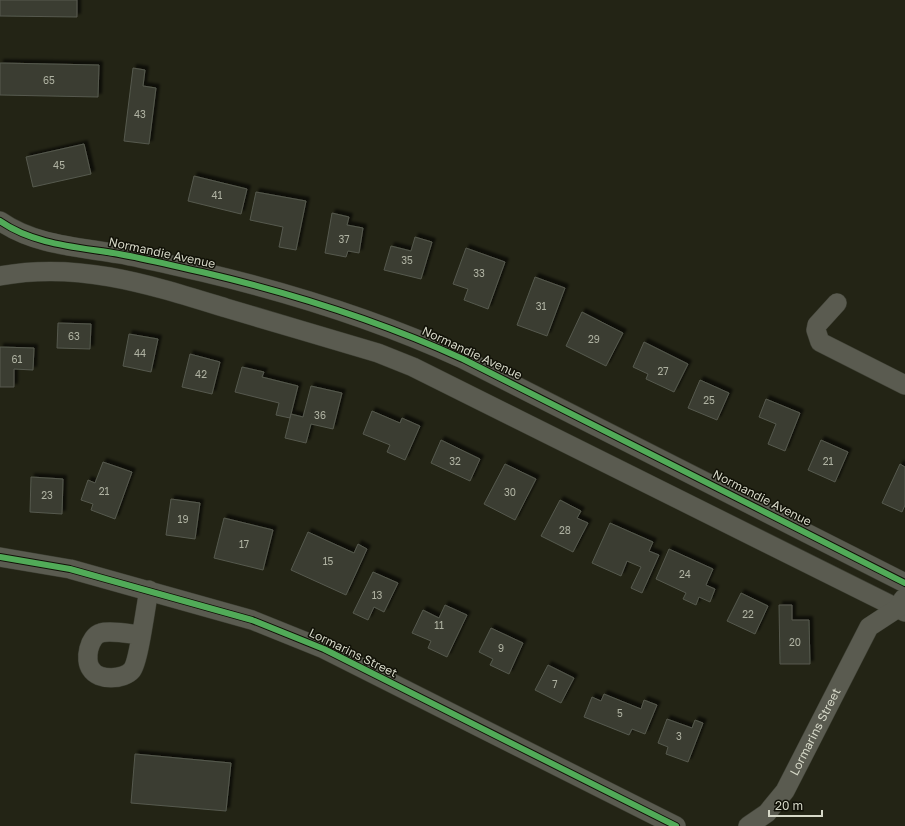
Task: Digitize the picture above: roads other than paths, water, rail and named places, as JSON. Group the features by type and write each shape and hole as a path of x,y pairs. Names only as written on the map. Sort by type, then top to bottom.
{"street":[{"name":"Normandie Avenue","path":"0,221 26,235 51,242 174,266 295,298 359,317 425,342 470,362 905,583"},
{"path":"0,276 24,271 49,270 94,274 144,283 378,353 413,367 863,591 903,605"},
{"path":"837,303 817,326 816,330 820,342 905,385"},
{"name":"Lormarins Street","path":"0,557 70,569 252,620 324,649 676,826"},
{"path":"873,567 863,591 869,626 903,605"},
{"path":"140,635 149,590"},
{"name":"Lormarins Street","path":"748,826 767,813 785,791 869,626"}]}
